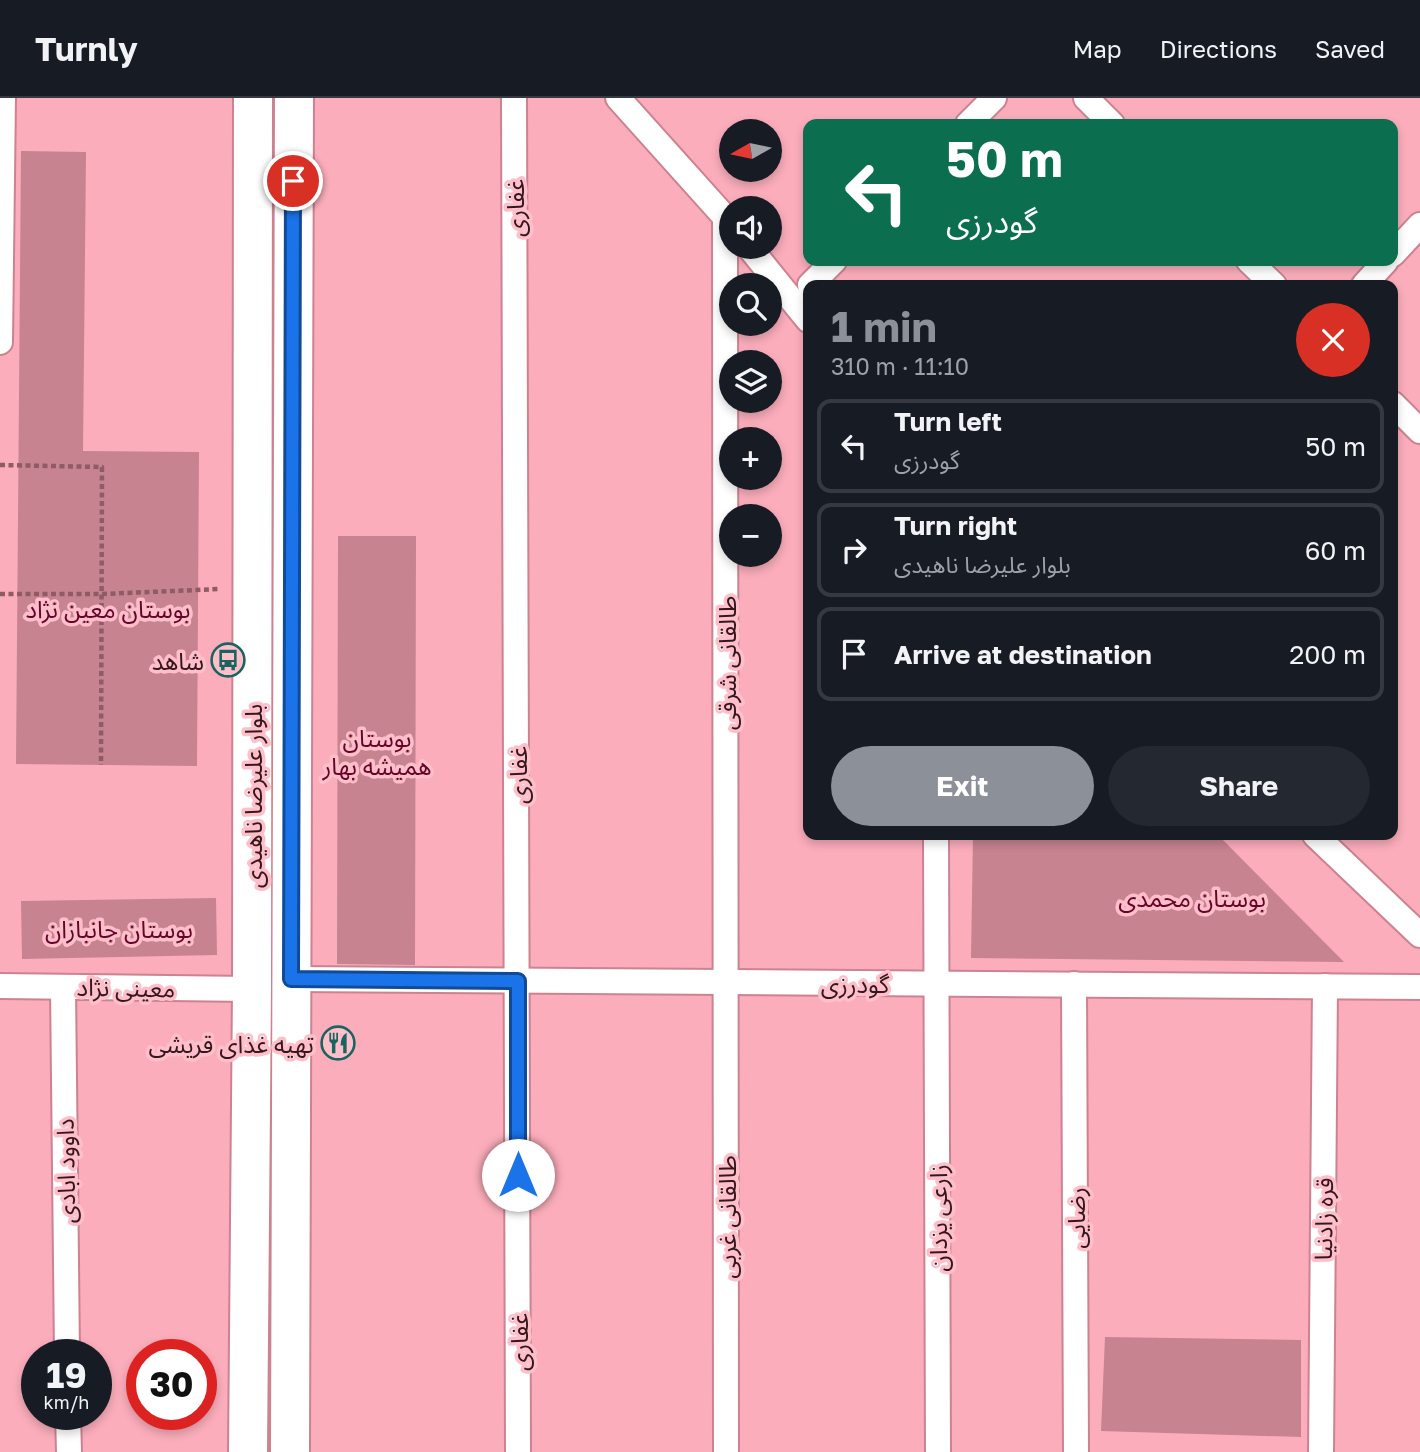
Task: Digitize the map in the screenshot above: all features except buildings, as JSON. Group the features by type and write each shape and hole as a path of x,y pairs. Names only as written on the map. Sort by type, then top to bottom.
{"main road":[{"name":"بلوار علیرضا ناهیدی","path":"248,1452 252,989 253,98"},
{"name":"بلوار علیرضا ناهیدی","path":"290,1452 293,98"}],"street":[{"path":"0,342 3,98"},
{"name":"غفاری","path":"514,98 518,1452"},
{"path":"618,98 719,211"},
{"path":"973,119 994,98"},
{"path":"1086,98 1107,119"},
{"path":"1398,249 1420,225"},
{"name":"طالقانی شرقی","path":"727,982 728,259"},
{"path":"762,259 803,297"},
{"path":"820,280 830,266"},
{"path":"1254,266 1268,280"},
{"path":"1369,280 1381,266"},
{"path":"1398,409 1420,430"},
{"name":"زارعی یزدان","path":"936,840 938,1452"},
{"path":"1320,840 1420,935"},
{"name":"گودرزی","path":"291,979 1420,987"},
{"name":"طالقانی غربی","path":"726,1452 727,982"},
{"name":"رضایی","path":"1074,985 1076,1452"},
{"name":"معینی نژاد","path":"0,986 252,989"},
{"name":"قره زادنیا","path":"1321,1452 1325,986"},
{"name":"داوود ابادی","path":"63,987 67,1339"},
{"path":"68,1430 69,1452"}],"path":[{"path":"0,465 103,467 101,765"},
{"path":"0,594 102,594 253,587"}],"green space":[{"name":"بوستان معین نژاد","path":"21,151 86,152 83,451 199,452 197,766 16,764"},
{"name":"بوستان همیشه بهار","path":"338,536 416,536 415,965 337,964"},
{"name":"بوستان محمدی","path":"973,840 1223,840 1344,962 971,958"},
{"name":"بوستان جانبازان","path":"216,898 217,955 22,959 21,901"},
{"path":"1105,1337 1301,1340 1301,1437 1101,1431"}],"place":[{"name":"شاهد","path":"228,660"},
{"name":"تهیه غذای قریشی","path":"338,1043"}],"route":[{"path":"293,181 291,979 518,981 518,1175"}]}
